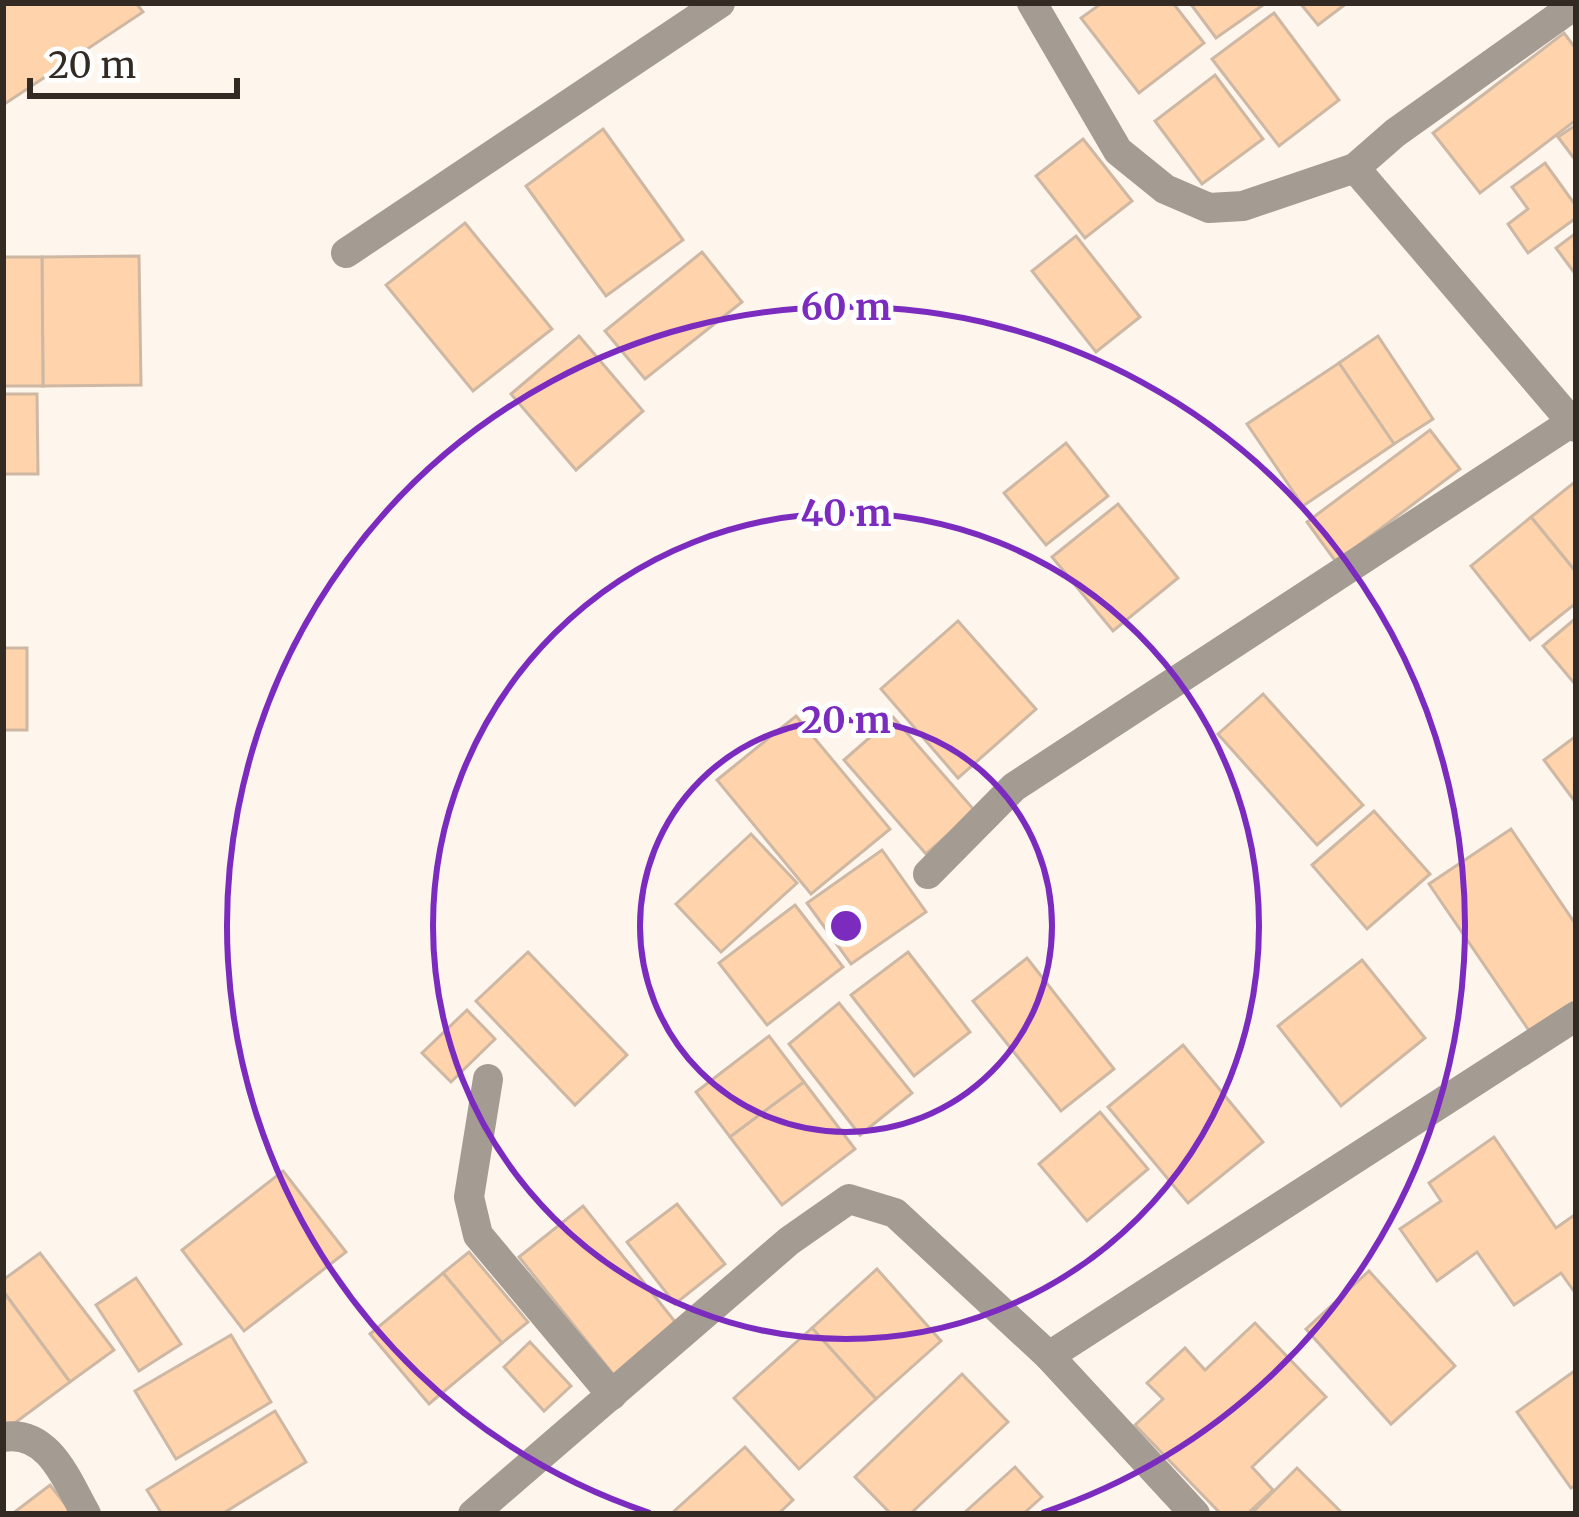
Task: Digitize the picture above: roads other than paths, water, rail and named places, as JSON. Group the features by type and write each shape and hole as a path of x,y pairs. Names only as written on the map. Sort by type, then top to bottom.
{"street":[{"path":"346,253 720,3"},
{"path":"1032,3 1118,152 1165,189 1209,208 1243,206 1355,168 1576,4"},
{"path":"928,874 1015,788 1574,424 1355,168"},
{"path":"1049,1356 1576,1016"},
{"path":"488,1079 469,1197 478,1235 612,1395"},
{"path":"473,1514 789,1241 849,1199 895,1213 1049,1356 1195,1514"},
{"path":"3,1437 19,1434 50,1451 86,1514"}]}
